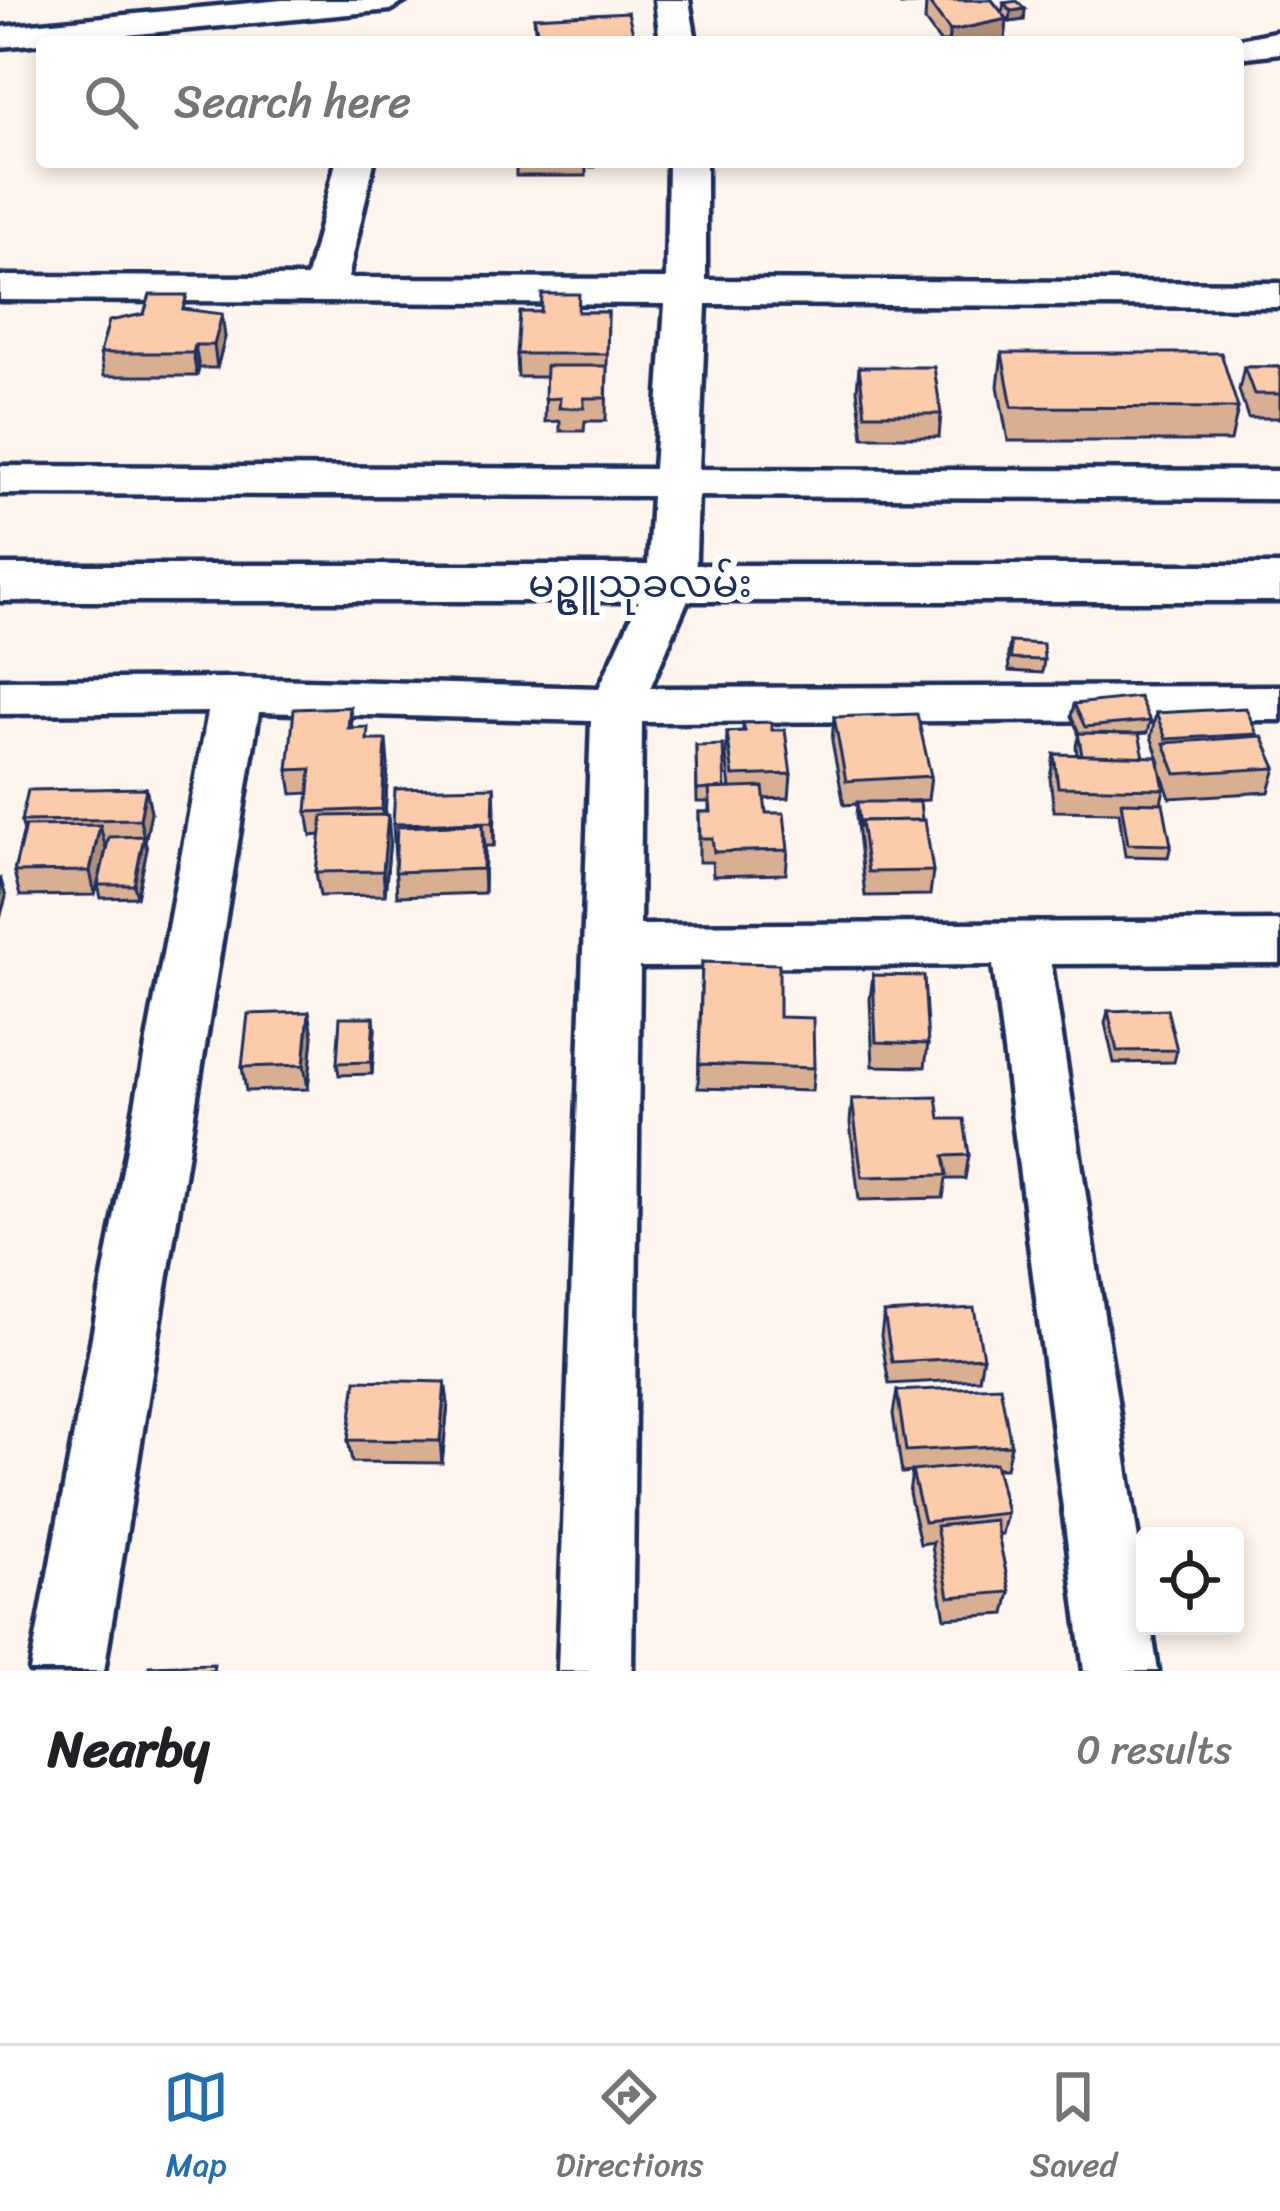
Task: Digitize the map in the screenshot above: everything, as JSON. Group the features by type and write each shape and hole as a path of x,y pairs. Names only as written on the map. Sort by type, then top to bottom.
{"street":[{"path":"0,37 391,0 383,36"},
{"path":"673,0 677,36"},
{"path":"1244,45 1280,42"},
{"path":"326,289 354,168"},
{"path":"595,1671 617,705 671,583 686,289 687,168"},
{"path":"0,288 1280,295"},
{"path":"0,480 1280,484"},
{"name":"မဥ္ဇူသုခလမ်း","path":"0,583 1280,583"},
{"path":"67,1671 236,695"},
{"path":"0,697 236,695 617,705 1280,703"},
{"path":"609,946 1280,942"},
{"path":"1019,944 1121,1671"}],"building":[{"path":"927,0 992,0 1007,19 950,31"},
{"path":"1017,1 1025,9 1011,11 1004,3"},
{"path":"628,12 633,33 538,36 534,17"},
{"path":"542,294 579,294 578,312 608,312 607,354 517,354 520,312 541,312"},
{"path":"150,295 187,295 183,309 222,314 214,345 195,345 193,353 100,353 109,321 144,314"},
{"path":"1002,353 1221,353 1238,408 1012,407"},
{"path":"546,366 607,366 606,398 584,398 584,408 559,408 560,398 545,399"},
{"path":"859,367 934,367 941,414 865,414"},
{"path":"1244,367 1280,367 1280,394 1254,394"},
{"path":"1010,642 1043,644 1044,660 1011,659"},
{"path":"1139,697 1150,721 1085,727 1074,704"},
{"path":"350,707 348,728 368,727 367,740 386,740 382,809 307,812 311,769 288,770 294,709"},
{"path":"1246,708 1257,734 1166,739 1156,713"},
{"path":"917,714 931,776 846,781 834,717"},
{"path":"771,722 772,730 785,730 791,774 733,776 727,732 745,731 743,723"},
{"path":"1078,733 1139,734 1144,757 1082,755"},
{"path":"1262,736 1276,768 1176,774 1164,743"},
{"path":"723,745 725,788 697,790 696,746"},
{"path":"1054,754 1158,757 1164,789 1058,787"},
{"path":"494,787 493,822 393,824 395,789"},
{"path":"763,787 766,813 784,813 788,850 714,852 712,838 700,838 699,812 711,812 709,789"},
{"path":"146,788 140,819 21,821 28,790"},
{"path":"857,802 920,802 922,820 861,821 860,828"},
{"path":"1121,802 1163,803 1171,845 1128,844"},
{"path":"388,815 383,871 316,872 323,816"},
{"path":"925,820 933,871 868,872 861,821"},
{"path":"483,824 483,869 395,872 397,827"},
{"path":"100,825 90,871 14,872 25,826"},
{"path":"144,836 134,885 98,885 109,837"},
{"path":"702,962 779,964 779,1017 813,1018 814,1068 699,1064"},
{"path":"873,975 924,976 928,1044 876,1042"},
{"path":"1167,1009 1177,1050 1117,1051 1108,1011"},
{"path":"309,1012 304,1065 242,1067 248,1014"},
{"path":"340,1017 374,1017 371,1062 337,1063"},
{"path":"937,1097 940,1119 964,1119 969,1155 944,1156 947,1175 862,1177 852,1099"},
{"path":"974,1308 983,1357 892,1362 884,1313"},
{"path":"356,1380 445,1382 440,1441 348,1440"},
{"path":"1000,1386 1011,1445 906,1451 897,1391"},
{"path":"995,1463 1007,1513 924,1522 912,1471"},
{"path":"995,1520 1010,1592 949,1597 936,1526"},
{"path":"214,1664 213,1671 149,1671 149,1666"}]}
